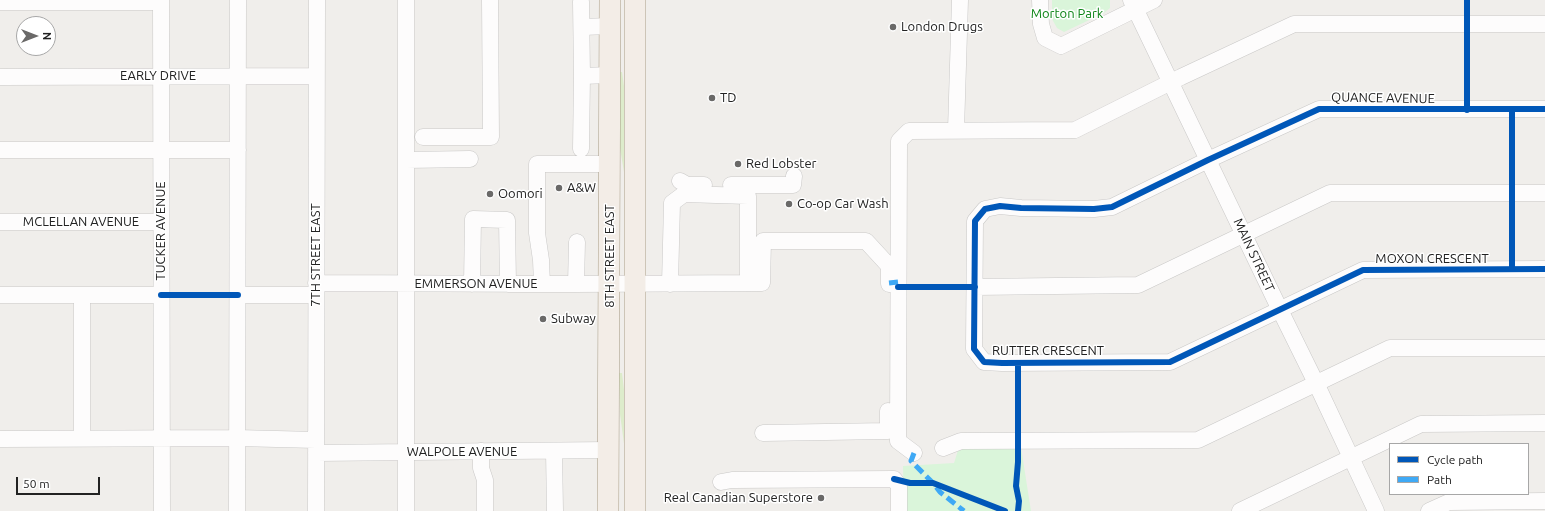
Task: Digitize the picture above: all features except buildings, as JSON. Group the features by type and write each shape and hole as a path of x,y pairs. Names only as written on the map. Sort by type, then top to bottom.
{"main road":[{"name":"8TH STREET EAST","path":"608,511 610,0"},
{"name":"8TH STREET EAST","path":"635,511 636,0"}],"street":[{"path":"237,511 238,0"},
{"name":"7TH STREET EAST","path":"316,511 317,0"},
{"path":"406,0 406,511"},
{"path":"423,137 491,137 490,0"},
{"path":"956,130 960,0"},
{"path":"1040,0 1041,24 1045,38 1061,46 1133,4 1154,0"},
{"path":"0,2 161,1"},
{"name":"TUCKER AVENUE","path":"161,1 162,511"},
{"path":"581,2 581,149"},
{"name":"MAIN STREET","path":"1133,4 1316,383 1376,511"},
{"path":"914,453 898,441 898,141 909,131 1075,130 1171,82 1294,24 1545,24"},
{"path":"582,27 610,26"},
{"path":"582,76 610,75"},
{"name":"EARLY DRIVE","path":"0,76 316,76"},
{"name":"QUANCE AVENUE","path":"1208,160 1319,109 1545,109"},
{"path":"0,150 238,150"},
{"path":"406,160 470,159"},
{"name":"RUTTER CRESCENT","path":"1208,160 1112,207 1094,209 1020,208 1000,206 985,209 975,221 974,349 984,362 1170,362 1280,310"},
{"path":"542,284 541,260 537,233 537,164 610,164"},
{"path":"680,181 687,185 793,185 794,176"},
{"path":"975,287 1138,285 1330,193 1545,193"},
{"path":"670,284 672,203 684,194 748,196 748,283 762,283 763,241 866,241 889,266 888,431 763,433"},
{"path":"472,284 473,219 507,220 508,284"},
{"name":"MCLELLAN AVENUE","path":"0,222 161,222"},
{"path":"576,284 577,242"},
{"name":"MOXON CRESCENT","path":"1280,310 1363,270 1545,269"},
{"name":"EMMERSON AVENUE","path":"238,294 406,284 748,283"},
{"path":"0,295 161,295"},
{"path":"82,296 82,438"},
{"path":"943,448 961,441 1198,440 1390,348 1545,348"},
{"path":"1240,511 1421,424 1545,423"},
{"name":"WALPOLE AVENUE","path":"0,439 237,438 316,446 406,452 608,450"},
{"path":"481,451 480,468 485,480 485,511"},
{"path":"554,451 555,511"},
{"path":"721,482 732,480 894,479 899,486 899,511"},
{"path":"1429,511 1449,502 1545,501"}],"green space":[{"name":"Morton Park","path":"1052,0 1110,0 1110,8 1104,13 1064,32 1057,28 1052,19"},
{"path":"619,72 622,72 625,93 625,178 620,148"},
{"path":"619,373 622,373 625,398 625,451 620,414"},
{"path":"961,441 1020,441 1031,511 904,511 903,466 954,463"}],"marked path":[{"path":"889,283 898,282"},
{"path":"914,453 911,461 940,492 964,511"}],"cycle path":[{"path":"1467,0 1467,110"},
{"path":"1545,109 1319,109 1208,160 1112,207 1094,209 1021,208 1000,206 985,209 975,221 974,349 984,362 1170,362 1363,270 1545,269"},
{"path":"1512,110 1512,269"},
{"path":"898,287 975,287"},
{"path":"161,295 238,295"},
{"path":"1018,363 1018,462 1016,486 1019,501 1018,511"},
{"path":"894,479 910,483 933,483 1005,511"}],"place":[{"name":"London Drugs","path":"893,27"},
{"name":"TD","path":"712,98"},
{"name":"Red Lobster","path":"738,164"},
{"name":"A&W","path":"559,188"},
{"name":"Oomori","path":"490,194"},
{"name":"Co-op Car Wash","path":"789,204"},
{"name":"Subway","path":"543,319"},
{"name":"Real Canadian Superstore","path":"821,498"}]}
